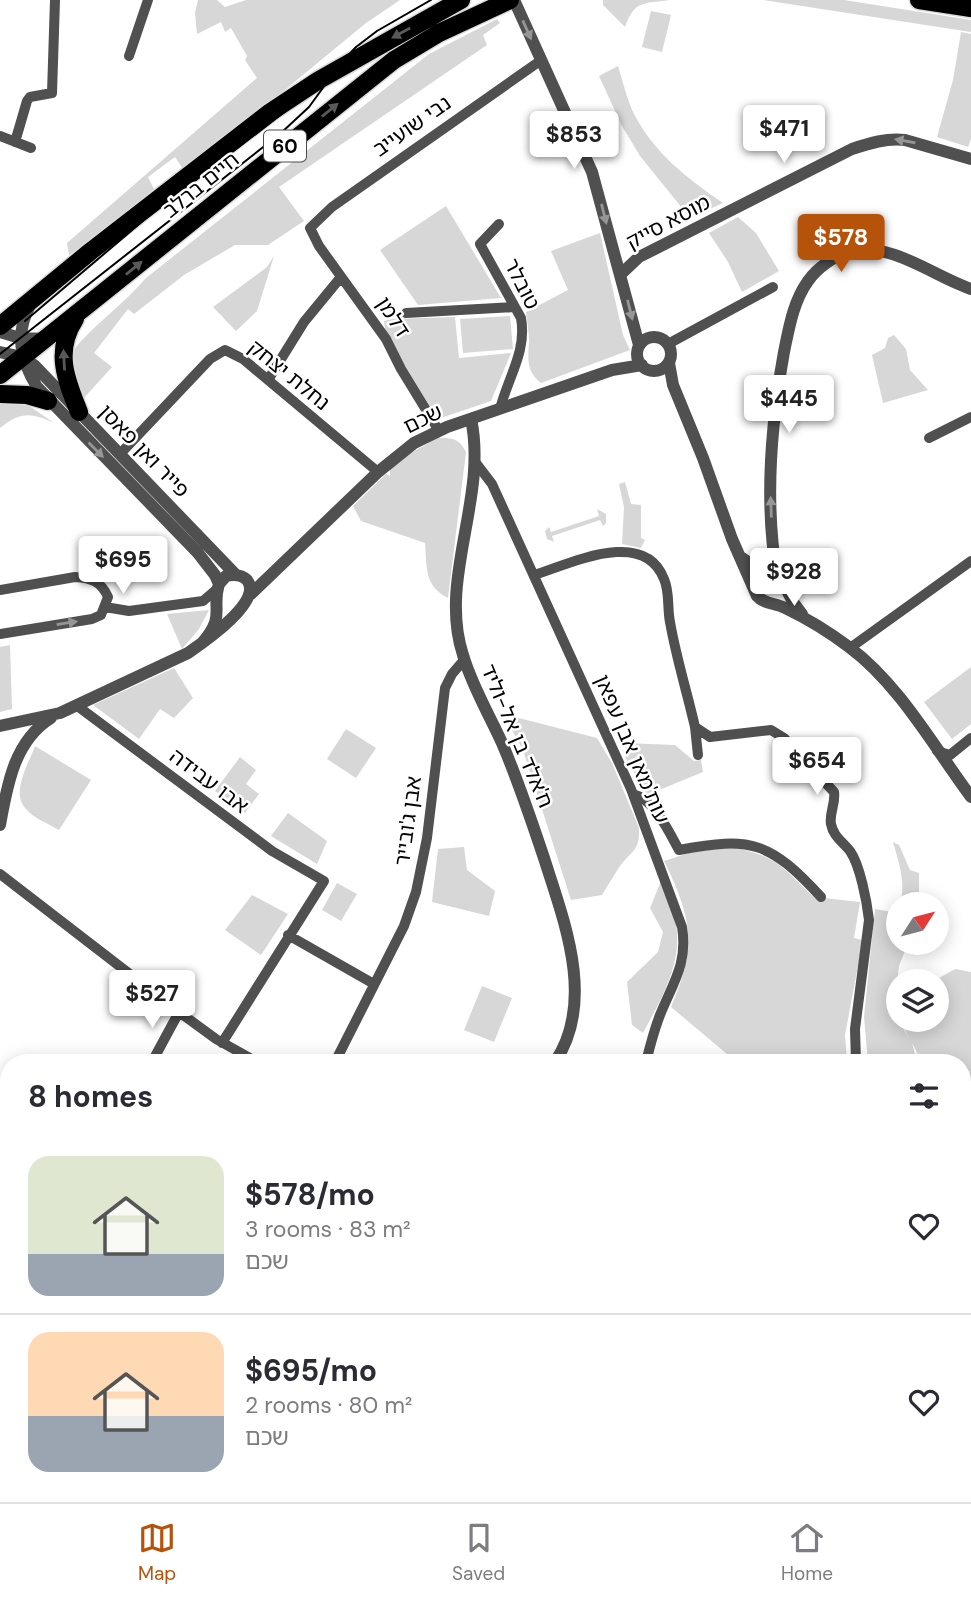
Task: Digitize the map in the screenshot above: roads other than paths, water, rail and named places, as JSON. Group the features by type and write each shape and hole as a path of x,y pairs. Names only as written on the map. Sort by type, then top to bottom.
{"highway":[{"name":"חיים ברלב","path":"0,326 278,107 319,80 461,0"},
{"path":"919,0 971,8"},
{"name":"חיים ברלב","path":"0,375 394,60 422,41 509,1"},
{"path":"79,412 64,371 62,354 70,327 80,311"},
{"path":"0,394 27,395 48,401"}],"street":[{"path":"15,142 30,97 52,93 55,0"},
{"path":"129,56 148,0"},
{"path":"509,1 592,172 639,355 649,370 663,367 671,353 662,338 652,337 644,340 639,355"},
{"name":"נבי שועייב","path":"310,228 332,207 540,61"},
{"path":"0,136 32,148"},
{"name":"מוסא סייק","path":"620,275 639,257 868,143 905,140 971,159"},
{"name":"טובלר","path":"499,223 480,244 521,318 523,328 520,354 500,409"},
{"name":"דלמן","path":"310,228 319,246 386,339 439,431"},
{"path":"772,574 771,498 775,400 791,318 801,293 817,270 842,254 862,250 879,251 971,289"},
{"path":"268,380 304,322 341,277"},
{"path":"668,344 773,287"},
{"name":"פייר ואן פאסן","path":"34,298 25,314 20,338 22,358 33,380 48,401 198,554 215,575 218,590"},
{"path":"406,313 515,307"},
{"path":"0,332 20,338 46,338"},
{"path":"0,366 1,348"},
{"name":"פייר ואן פאסן","path":"1,348 34,365 241,577"},
{"name":"נחלת יצחק","path":"120,454 167,403 217,354 225,350 243,359 378,471"},
{"name":"שכם","path":"0,726 60,713 180,657 203,642 378,471 404,449 439,431 612,370 639,355"},
{"path":"663,367 738,552 760,599 810,621 850,648 877,671 971,783"},
{"path":"929,438 971,417"},
{"name":"ח'אלד בן אל-וליד","path":"471,419 476,463 456,601 458,638 464,660 527,807 565,922 571,947 575,992 569,1029 561,1054"},
{"name":"עות'מאן אבן עפאן","path":"476,463 492,484 633,794 676,909 684,941 679,974 661,1013 648,1054"},
{"path":"534,575 618,551 645,557 656,566 666,582 669,620 695,727 698,755"},
{"path":"738,552 751,565 782,580 796,606 810,621"},
{"name":"שכם","path":"241,577 285,561"},
{"path":"850,648 971,561"},
{"path":"754,587 757,580 772,574"},
{"path":"106,607 129,611 203,601 218,590 226,576 241,577 251,589 248,599 234,608 224,605 218,590"},
{"path":"0,590 65,577 87,577 104,588 108,597 101,615 92,619 0,634"},
{"path":"772,603 780,599 784,587"},
{"path":"203,642 215,625 219,606 218,590"},
{"name":"אבן ג'ובייר","path":"338,1054 404,926 416,892 427,838 445,688 464,660"},
{"name":"אבו עבידה","path":"76,705 272,851 324,881 288,935"},
{"path":"0,825 17,757 35,731 60,713"},
{"path":"695,727 710,737 771,730 785,738 834,792 831,827 850,851 868,908 869,920 855,1029 856,1054"},
{"path":"944,753 971,738"},
{"path":"944,753 971,797"},
{"path":"633,794 641,796 652,809 679,850 725,842 764,850 785,860 796,869 821,897"},
{"path":"0,874 179,1012 243,1054"},
{"path":"222,1042 288,935 374,984"},
{"path":"156,1054 179,1012"}],"tram line":[{"path":"0,354 281,133 309,107 356,47 377,31 431,0"},
{"path":"25,321 144,220 300,100 317,83"}]}
